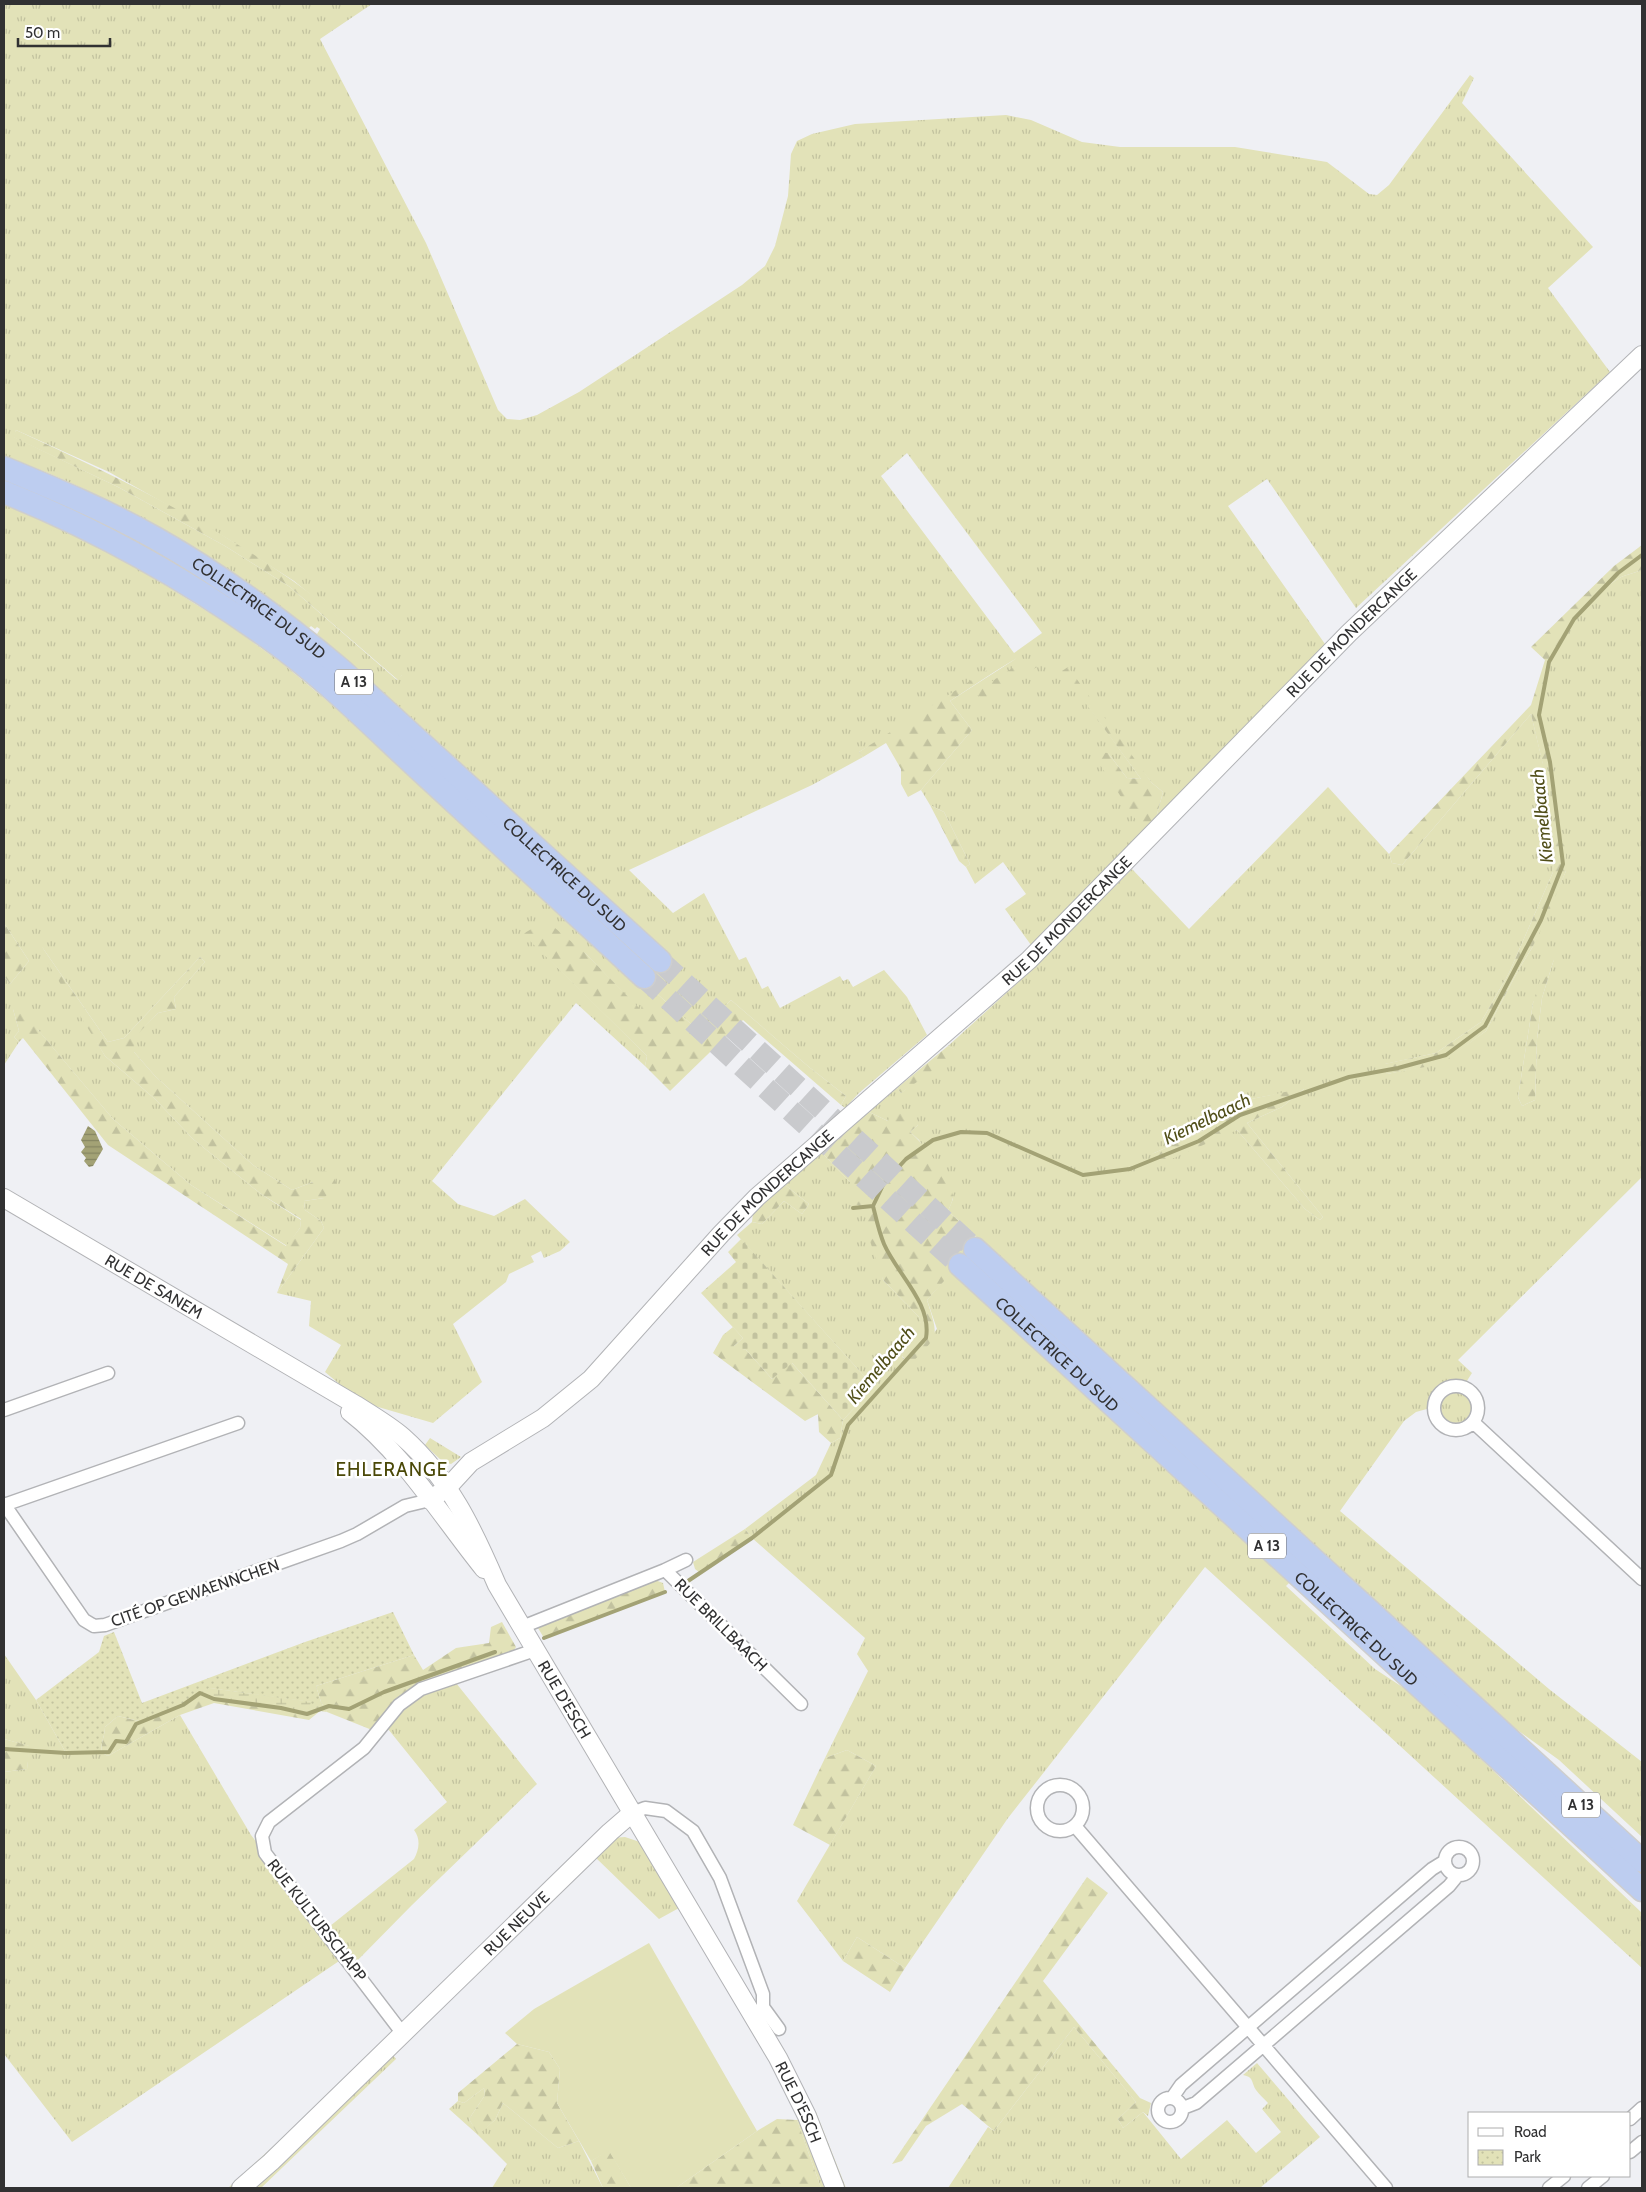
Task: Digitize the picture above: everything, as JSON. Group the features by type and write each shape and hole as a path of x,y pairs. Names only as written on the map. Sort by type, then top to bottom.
{"highway":[{"name":"COLLECTRICE DU SUD","path":"4,468 48,486 155,537 245,596 310,644 340,669 660,961"},
{"name":"COLLECTRICE DU SUD","path":"4,492 75,522 126,547 185,582 271,640 342,699 644,977"},
{"name":"COLLECTRICE DU SUD","path":"1642,1861 967,1257 1642,1890"}],"main road":[{"name":"RUE DE MONDERCANGE","path":"436,1472 471,1462 543,1418 591,1379 714,1241 758,1197 1029,960 1349,633 1642,355"},
{"name":"RUE DE SANEM","path":"4,1198 391,1427 423,1456 436,1472"},
{"name":"RUE DE SANEM","path":"303,1374 360,1419 379,1438 419,1485"},
{"name":"RUE DE MONDERCANGE","path":"430,1500 448,1487 471,1462"},
{"path":"419,1485 436,1472"},
{"name":"RUE D'ESCH","path":"436,1472 448,1487 475,1532 497,1585 632,1813 759,2014 778,2058 801,2103 835,2188"},
{"name":"RUE D'ESCH","path":"419,1485 497,1585"},
{"name":"RUE NEUVE","path":"241,2188 271,2162 610,1832 632,1813"}],"street":[{"path":"4,1410 108,1373"},
{"path":"1473,1422 1642,1579"},
{"name":"CITÉ OP GEWAENNCHEN","path":"238,1423 4,1505 84,1620 94,1626 105,1625 341,1541 357,1534 405,1506 430,1500"},
{"name":"CITÉ OP GEWAENNCHEN","path":"405,1506 419,1485"},
{"path":"665,1570 686,1560"},
{"name":"RUE BRILLBAACH","path":"522,1628 665,1570 801,1704"},
{"name":"RUE KULTURSCHAPP","path":"403,2034 265,1853 262,1836 269,1822 364,1748 399,1705 421,1689 535,1650"},
{"name":"RUE D'ESCH","path":"632,1813 645,1808 666,1811 693,1831 720,1878 764,1994 759,2014 779,2029"},
{"path":"1075,1826 1386,2188"},
{"path":"1462,1847 1470,1852 1474,1860 1471,1870 1463,1875 1458,1875 1447,1869 1445,1861 1452,1848 1462,1847"},
{"path":"1172,2098 1181,2085 1432,1869 1445,1861"},
{"path":"1182,2108 1196,2103 1449,1886 1458,1875"},
{"path":"1172,2098 1179,2101 1182,2108 1181,2116 1175,2122 1166,2122 1160,2117 1157,2109 1161,2101 1172,2098"},
{"path":"1631,2118 1642,2108"},
{"path":"1631,2151 1642,2142"},
{"path":"1549,2188 1563,2177"},
{"path":"1588,2188 1602,2177"}],"green space":[{"path":"4,4 372,4 320,39 426,243 498,410 507,419 520,420 537,415 579,392 742,285 765,266 775,246 788,196 791,154 797,141 812,134 855,124 1006,115 1031,120 1082,142 1120,147 1235,147 1327,162 1369,194 1377,195 1389,185 1470,75 1474,78 1462,103 1593,247 1548,288 1610,372 1356,608 1267,479 1228,506 1325,644 1156,818 1163,792 1152,783 1063,671 1141,779 1127,778 1108,753 1148,826 1031,945 1005,909 1026,894 1003,862 975,884 966,867 970,864 944,812 930,805 921,790 972,730 950,701 1017,658 859,752 863,757 812,785 629,870 673,913 704,893 739,960 746,957 762,989 768,986 780,1008 840,976 843,981 848,979 853,987 884,970 907,997 927,1035 859,1093 845,1108 841,1105 846,1096 731,1000 700,1032 655,992 641,1011 585,953 524,934 647,1056 645,1066 576,1003 432,1181 458,1204 494,1216 525,1199 570,1242 560,1251 544,1258 541,1251 531,1256 534,1262 509,1274 506,1282 453,1324 482,1382 433,1423 361,1402 325,1372 341,1345 309,1326 311,1301 277,1293 324,1228 321,1221 305,1210 304,1201 324,1198 313,1182 292,1190 253,1165 155,1076 134,1052 134,1037 158,1013 176,1009 174,997 205,962 200,957 124,1038 108,1042 42,947 105,1056 155,1099 193,1139 261,1194 301,1220 300,1228 287,1246 191,1185 113,1119 38,1030 13,1009 19,1031 14,1037 19,1042 4,1065 4,976 10,984 29,961 4,923 4,505 62,527 122,558 229,625 282,663 331,704 603,953 640,984 667,956 632,921 428,733 317,634 320,629 317,627 315,629 311,626 309,628 201,553 125,509 45,472 4,456","holes":["16,430 109,472 228,539 294,581 337,616 402,675 397,680 290,587 225,546 118,487 14,437","907,453 1042,633 1014,653 881,476"]},
{"path":"16,430 158,499 227,538 293,581 322,603 403,674 398,680 290,587 225,546 118,487 13,437"},
{"path":"1642,545 1642,569 1618,579 1587,604 1563,637 1554,655 1542,694 1540,713 1542,731 1550,762 1543,765 1531,714 1402,865 1392,863 1389,854 1531,705 1545,660 1531,647 1614,566"},
{"path":"1642,569 1642,1177 1458,1360 1472,1373 1463,1387 1475,1397 1478,1407 1475,1417 1468,1425 1458,1429 1448,1429 1439,1422 1434,1407 1416,1412 1404,1421 1340,1511 1549,1689 1642,1762 1642,1837 1559,1760 1516,1729 948,1211 953,1199 919,1140 910,1132 918,1125 888,1121 869,1112 897,1088 901,1093 956,1050 948,1046 1034,968 1132,869 1189,929 1328,787 1389,854 1392,863 1402,865 1531,714 1543,764 1550,762 1542,731 1540,713 1542,694 1554,655 1574,620 1587,604 1618,579","holes":["1554,840 1566,871 1532,948 1486,1031 1441,1063 1387,1074 1385,1064 1436,1053 1481,1022 1509,973 1553,872","1554,959 1542,998 1537,1039 1535,1100 1522,1106 1518,1097 1533,1003","1304,1089 1282,1107 1247,1123 1323,1217 1320,1220 1305,1209 1237,1130 1152,1154 1203,1131 1241,1101"]},
{"path":"1014,653 1017,657 950,701 972,730 921,790 908,797 901,784 901,769 886,743 863,757 859,752"},
{"path":"1027,663 1037,667 985,700 974,693 1014,667"},
{"path":"1068,667 1152,783 1163,792 1156,818 1148,826 1136,820 1097,760 1097,752 1108,753 1127,778 1141,779 1062,671"},
{"path":"930,805 944,812 970,864 966,867 959,861"},
{"path":"1554,839 1566,845 1566,871 1532,948 1486,1031 1441,1064 1387,1074 1384,1064 1436,1053 1481,1022 1509,973 1553,872"},
{"path":"4,923 29,961 10,984 4,976"},
{"path":"549,923 585,953 641,1010 643,999 655,992 700,1032 731,1000 846,1096 841,1105 743,1020 670,1091 645,1066 647,1056 523,934 538,925"},
{"path":"42,947 108,1042 124,1038 200,957 205,962 174,997 176,1009 158,1013 135,1037 134,1052 155,1076 253,1165 292,1190 313,1182 321,1171 332,1172 337,1185 324,1198 304,1201 305,1210 321,1221 324,1228 277,1293 288,1264 108,1145 23,1038 19,1042 14,1037 19,1031 13,1009 18,1006 113,1119 191,1185 286,1246 300,1228 301,1219 261,1194 193,1139 155,1099 105,1056 39,949"},
{"path":"1554,959 1542,998 1537,1039 1535,1100 1522,1106 1518,1097 1533,1003 1546,961"},
{"path":"948,1046 957,1050 927,1075 901,1093 897,1088"},
{"path":"1305,1088 1282,1107 1247,1123 1323,1217 1320,1220 1305,1209 1237,1130 1158,1165 1150,1162 1152,1154 1203,1131 1241,1101"},
{"path":"899,1109 918,1125 910,1132 929,1153 947,1180 953,1196 948,1211 980,1241 927,1300 934,1323 934,1336 931,1342 910,1365 902,1356 904,1350 922,1330 919,1317 883,1280 864,1223 870,1210 850,1202 850,1182 822,1153 869,1112 888,1121 891,1112"},
{"path":"822,1153 850,1182 870,1210 883,1280 919,1317 923,1330 904,1350 902,1357 910,1364 937,1329 927,1300 953,1270 1290,1582 1286,1586 1375,1669 1413,1694 1642,1913 1642,1968 1205,1567 1008,1818 905,1968 857,1937 843,1961 797,1901 876,1766 847,1750 825,1758 868,1671 857,1654 865,1638 752,1538 745,1529 816,1475 831,1443 840,1438 843,1420 874,1387 737,1235 752,1222 762,1224 784,1201 802,1214 809,1204 785,1185"},
{"path":"785,1185 809,1204 802,1214 784,1201 762,1224 752,1222 753,1213"},
{"path":"741,1239 874,1387 843,1420 792,1363 772,1379 746,1350 733,1347 743,1338 701,1293 736,1262 728,1252"},
{"path":"733,1327 743,1338 734,1346 746,1350 772,1379 791,1362 843,1420 840,1438 831,1443 819,1432 818,1414 805,1421 713,1353 723,1335"},
{"path":"430,1438 461,1457 451,1464 443,1462 425,1445"},
{"path":"745,1529 752,1538 700,1573 695,1569 693,1562"},
{"path":"655,1580 663,1583 665,1592 544,1638 538,1628"},
{"path":"393,1612 414,1655 316,1686 321,1702 327,1712 320,1711 307,1714 311,1702 209,1688 183,1705 143,1722 118,1716 105,1727 102,1753 66,1753 36,1700 99,1652 104,1636 114,1632 142,1703 305,1642"},
{"path":"502,1622 516,1647 508,1659 421,1689 377,1732 327,1712 321,1702 316,1686 414,1655 423,1670 456,1648 489,1643 491,1627"},
{"path":"4,1654 36,1700 66,1753 102,1753 108,1756 180,1715 251,1835 325,1930 414,1859 417,1852 418,1837 414,1830 447,1802 384,1724 399,1705 452,1678 537,1784 352,1966 345,1957 72,2142 4,2054 4,1772 27,1769 29,1746 4,1739"},
{"path":"209,1688 312,1702 320,1711 309,1720 214,1703 180,1715 108,1756 102,1753 105,1727 118,1716 143,1722"},
{"path":"209,1688 312,1702 307,1714 226,1701 200,1693"},
{"path":"4,1739 30,1746 27,1769 4,1772"},
{"path":"847,1750 876,1766 830,1845 793,1825 825,1758"},
{"path":"625,1837 640,1842 679,1908 659,1919 595,1857 612,1838"},
{"path":"1087,1877 1108,1893 1043,1981 1140,2098 1151,2103 1148,2116 1143,2112 1123,2128 1118,2119 1136,2102 1074,2027 994,2131 962,2104 926,2126 902,2161 892,2164"},
{"path":"857,1937 905,1968 890,1992 843,1961"},
{"path":"649,1943 757,2131 676,2188 631,2188 609,2151 591,2161 557,2103 560,2069 549,2052 517,2044 505,2033 534,2009"},
{"path":"1074,2027 1136,2102 1118,2119 1123,2128 1143,2112 1181,2159 1227,2120 1256,2153 1281,2132 1262,2109 1268,2103 1256,2090 1251,2079 1243,2075 1257,2063 1320,2137 1260,2188 948,2188 988,2127 994,2131"},
{"path":"517,2044 549,2052 560,2069 557,2103 579,2141 558,2148 503,2103 495,2120 478,2135 469,2119 485,2095 484,2088 464,2103 458,2101 458,2093"},
{"path":"388,2048 396,2059 261,2188 228,2188 333,2091"},
{"path":"484,2088 485,2095 469,2119 478,2134 495,2120 503,2103 558,2148 579,2141 603,2188 492,2188 507,2164 449,2109 458,2101 464,2103"},
{"path":"816,2112 846,2188 821,2188 797,2120"},
{"path":"777,2119 797,2120 821,2188 676,2188 757,2131"},
{"path":"609,2150 631,2188 603,2188 591,2161"}],"shaded area":[{"path":"88,1126 95,1131 103,1149 93,1166 89,1167 84,1161 86,1158 81,1152 85,1147 81,1140"}],"waterway":[{"name":"Kiemelbaach","path":"688,1581 752,1538 831,1475 848,1425 926,1338 924,1313 919,1301 884,1244 873,1206 884,1183 906,1159 933,1140 961,1132 987,1133 1083,1175 1130,1169 1199,1141 1240,1115 1349,1077 1398,1068 1446,1055 1485,1026 1541,920 1563,864 1550,762 1539,715 1549,662 1574,619 1618,573 1642,555"},
{"path":"853,1208 873,1206"},
{"path":"544,1638 665,1592"},
{"path":"4,1749 66,1753 109,1752 116,1741 126,1742 136,1724 183,1705 200,1693 214,1699 281,1708 307,1714 329,1706 349,1709 384,1692 495,1652"}],"tunnel":[{"path":"660,961 975,1249"},
{"path":"644,977 960,1265"}],"district":[{"name":"EHLERANGE","path":"392,1469"}]}
